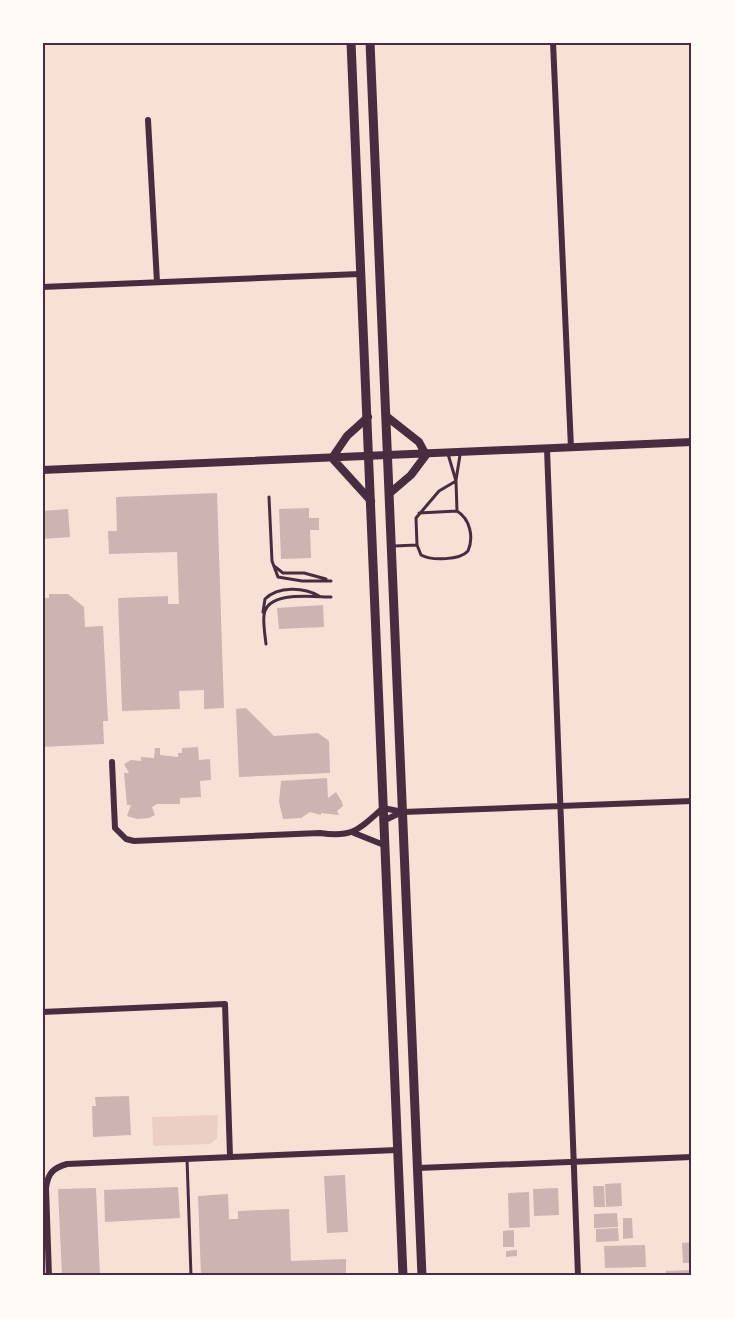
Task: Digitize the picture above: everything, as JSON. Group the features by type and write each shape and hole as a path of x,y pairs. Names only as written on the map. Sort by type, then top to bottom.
{"main road":[{"path":"351,42 403,1276"},
{"path":"370,42 422,1276"},
{"path":"386,416 419,442 426,455"},
{"path":"332,458 347,436 368,417"},
{"path":"42,470 692,442"},
{"path":"390,493 411,475 426,455"},
{"path":"332,458 371,501"}],"street":[{"path":"553,42 571,448"},
{"path":"148,120 157,282"},
{"path":"42,287 360,274"},
{"path":"547,449 578,1276"},
{"path":"112,762 115,828 126,839 354,833 384,845"},
{"path":"354,833 383,808 403,812 692,801"},
{"path":"383,821 403,812"},
{"path":"42,1012 225,1004 230,1156"},
{"path":"50,1276 46,1188 47,1176 56,1167 68,1164 187,1158 398,1150"},
{"path":"418,1168 692,1157"}],"lane":[{"path":"457,511 456,482 460,453"},
{"path":"448,454 456,482"},
{"path":"419,513 457,511 467,518 470,547 465,555 425,557 417,545 416,518 419,513 439,491 456,482"},
{"path":"269,497 272,561 278,577 285,580 331,581 304,573 277,571 272,561"},
{"path":"392,546 417,545"},
{"path":"266,644 265,599 274,592 309,591 320,597"},
{"path":"264,614 268,605 278,599 331,597"},
{"path":"187,1158 191,1276"}],"shaded area":[{"path":"218,1115 217,1138 210,1144 153,1146 152,1117"}],"building":[{"path":"217,493 224,708 204,709 204,690 179,691 180,709 122,711 118,598 168,596 168,604 179,604 177,552 109,554 108,531 117,531 116,497"},
{"path":"309,508 309,518 319,518 319,530 310,530 311,558 281,559 279,509"},
{"path":"68,509 70,537 42,539 42,511"},
{"path":"49,594 68,594 84,607 85,627 103,626 108,721 103,721 104,744 42,747 42,598 49,598"},
{"path":"323,605 324,627 279,629 277,608"},
{"path":"246,708 274,736 318,733 329,741 330,773 239,777 236,709"},
{"path":"198,747 199,760 210,759 211,780 200,781 201,797 180,798 180,804 157,804 152,807 155,815 149,818 137,819 127,816 131,805 127,805 124,773 129,773 124,764 131,760 141,761 141,757 154,758 155,748 160,748 160,755 178,757 178,753 182,753 182,748"},
{"path":"327,778 328,798 336,792 342,802 343,806 337,811 339,815 321,813 321,815 310,812 301,818 283,819 279,802 281,781"},
{"path":"129,1096 131,1135 93,1137 92,1106 96,1106 95,1097"},
{"path":"345,1175 348,1232 327,1233 324,1176"},
{"path":"621,1183 622,1206 606,1207 605,1184"},
{"path":"593,1186 604,1186 605,1207 594,1207"},
{"path":"178,1187 180,1218 105,1222 104,1190"},
{"path":"96,1188 100,1276 62,1276 58,1189"},
{"path":"558,1188 559,1215 534,1216 533,1189"},
{"path":"529,1192 530,1227 509,1228 508,1193"},
{"path":"228,1194 229,1219 238,1219 238,1211 289,1209 291,1261 346,1259 346,1276 201,1276 198,1196"},
{"path":"617,1213 618,1227 594,1228 594,1214"},
{"path":"623,1218 632,1218 633,1238 623,1239"},
{"path":"618,1228 619,1241 596,1242 596,1229"},
{"path":"514,1230 514,1247 503,1247 503,1231"},
{"path":"692,1242 692,1263 683,1263 682,1243"},
{"path":"645,1245 646,1267 605,1268 604,1246"},
{"path":"517,1250 517,1256 506,1257 506,1251"},
{"path":"692,1270 692,1276 666,1276 666,1271"},
{"path":"630,1273 630,1276 605,1276 605,1274"}]}
